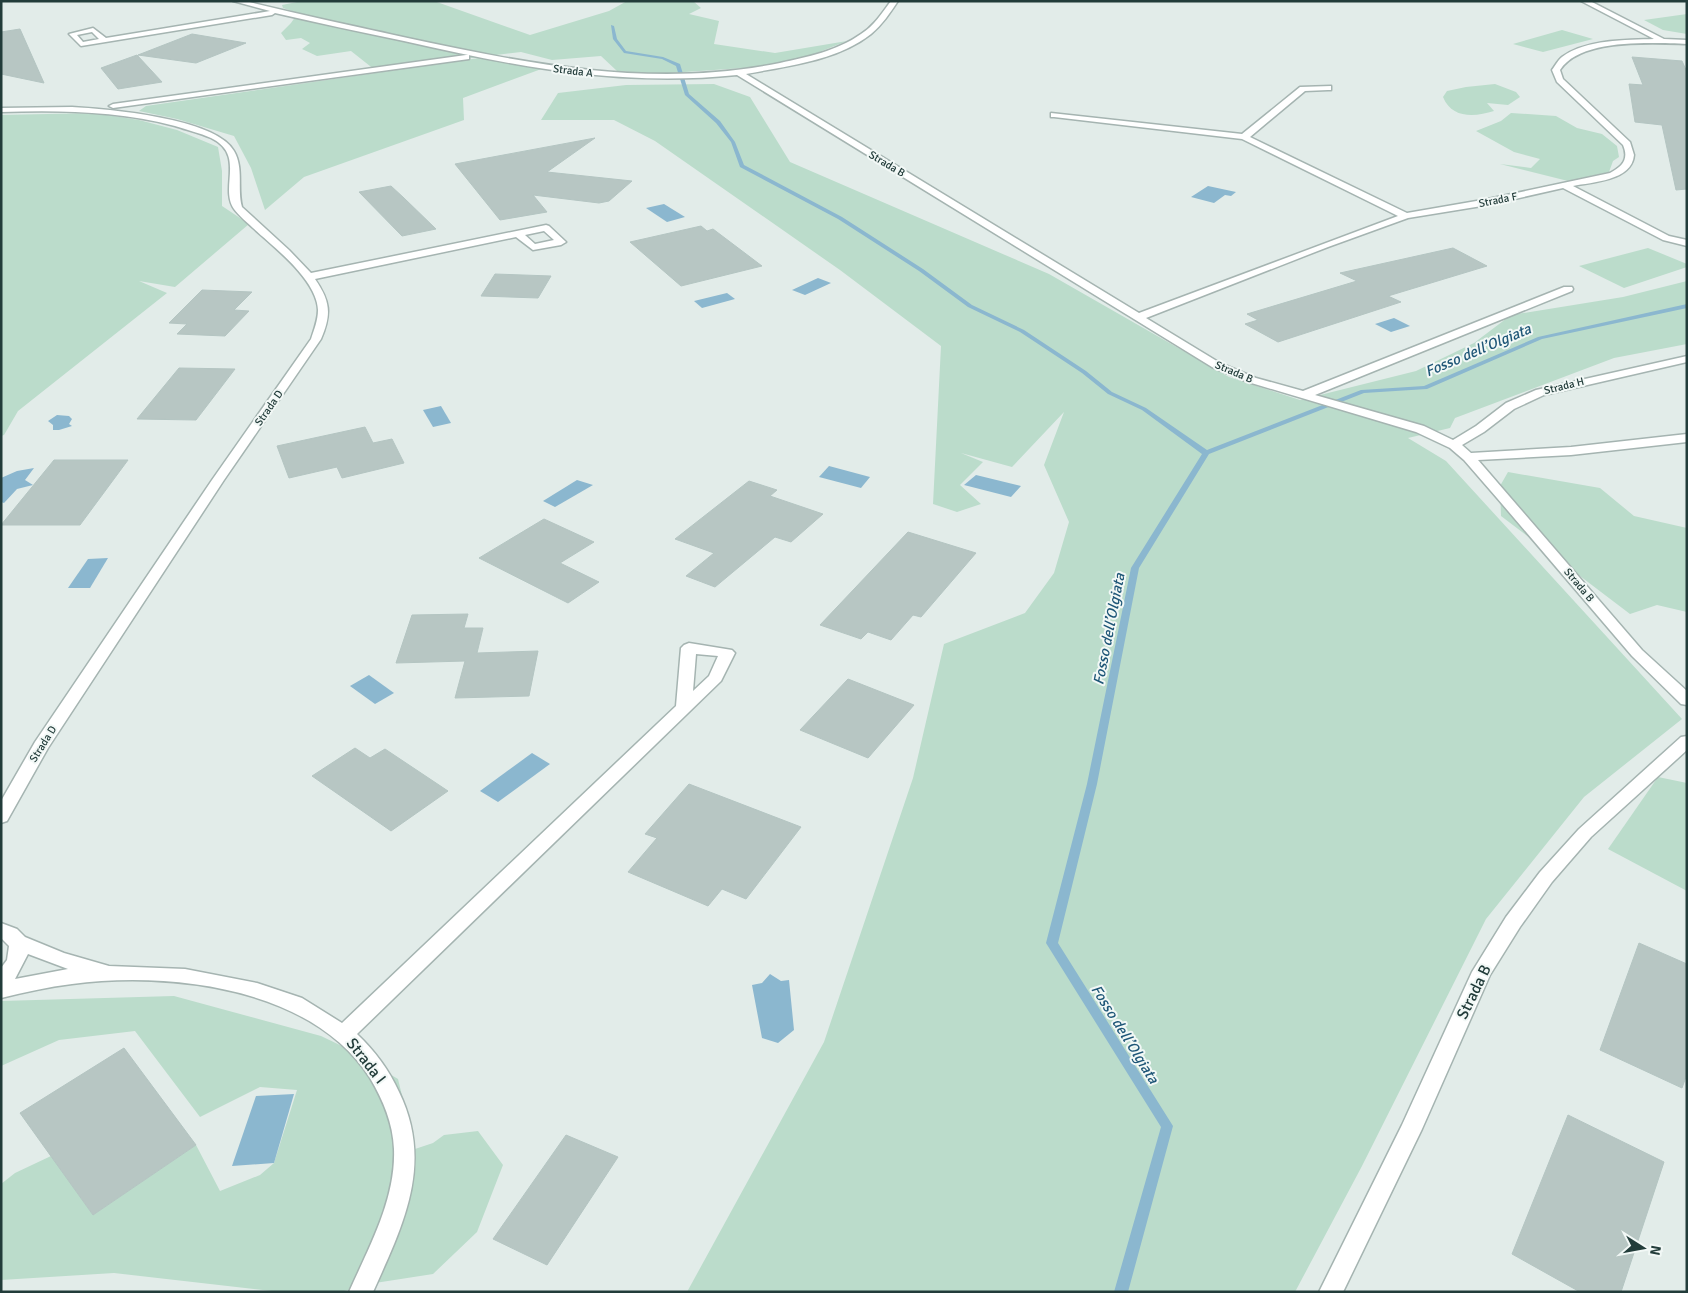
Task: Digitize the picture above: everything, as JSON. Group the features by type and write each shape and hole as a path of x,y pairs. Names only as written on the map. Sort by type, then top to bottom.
{"street":[{"name":"Strada A","path":"236,1 480,55 580,72 627,76 675,77 740,74 810,58 846,46 871,30 895,1"},
{"name":"Strada F","path":"1584,1 1663,42"},
{"path":"105,40 281,12"},
{"name":"Strada F","path":"1140,317 1325,244 1406,216 1613,175 1628,165 1631,153 1628,144 1560,80 1556,70 1558,63 1569,54 1591,48 1622,43 1687,42"},
{"name":"Strada D","path":"88,110 480,55"},
{"name":"Strada B","path":"740,74 1140,317 1205,359 1228,371 1420,429 1454,446 1468,457 1625,639 1687,700"},
{"path":"1244,137 1304,89 1328,88"},
{"path":"1121,123 1100,113 1061,109 1054,115 1112,122 1244,137 1406,216"},
{"name":"Strada D","path":"1,110 88,110 128,114 175,123 203,132 222,141 232,154 235,172 234,196 238,208 315,284 323,302 324,314 316,339 218,480 40,746 1,817"},
{"path":"1565,186 1666,238 1687,243"},
{"path":"308,277 546,228 562,242 533,248 518,234"},
{"path":"1304,395 1568,289"},
{"name":"Strada H","path":"1454,446 1510,406 1540,392 1687,359"},
{"path":"1468,457 1571,451 1687,438"},
{"path":"344,1034 684,708"},
{"name":"Strada B","path":"1330,1292 1407,1138 1482,972 1513,922 1546,876 1585,833 1687,741"},
{"name":"Strada D","path":"1,829 16,791"},
{"path":"1,981 16,964 20,952 6,931"},
{"name":"Strada I","path":"6,931 61,960 114,972 209,978 294,1002 344,1034 375,1067 395,1104 403,1130 405,1152 403,1172 395,1205 361,1292"},
{"name":"Strada I","path":"1,990 54,979 114,972"}],"green space":[{"path":"302,1 434,1 530,35 609,11 627,1 693,1 701,8 689,14 719,21 714,44 775,53 847,41 809,56 757,67 656,74 617,71 601,56 552,60 521,52 375,70 351,51 317,56 302,49 310,43 301,38 286,40 281,33 298,13 283,8 282,5"},
{"path":"1687,14 1687,34 1663,30 1644,20"},
{"path":"1562,30 1593,39 1543,52 1513,44"},
{"path":"486,57 544,68 463,98 464,120 304,177 265,210 251,168 234,136 177,119 139,111 146,106"},
{"path":"714,84 750,97 790,162 1049,274 1229,377 1300,400 1416,371 1474,343 1511,315 1623,297 1687,281 1687,344 1614,358 1455,418 1450,428 1408,438 1446,461 1682,719 1584,797 1486,919 1362,1166 1295,1292 687,1292 824,1042 913,778 944,644 1025,613 1054,573 1069,522 1044,465 1064,412 1012,467 961,453 983,462 960,485 981,504 957,512 933,504 941,346 840,270 655,141 614,120 541,120 558,93 626,85"},
{"path":"1495,84 1516,92 1520,97 1508,105 1487,103 1494,111 1465,115 1452,109 1443,97 1447,91"},
{"path":"94,113 139,120 177,130 218,147 222,171 222,206 249,224 175,287 139,281 167,293 18,411 4,435 1,436 1,115"},
{"path":"1511,113 1556,116 1577,128 1602,134 1617,146 1619,157 1613,161 1609,172 1568,181 1500,164 1531,168 1540,159 1514,152 1476,131 1501,121"},
{"path":"1648,248 1687,264 1687,267 1624,288 1579,266"},
{"path":"1508,472 1600,488 1634,516 1687,528 1687,612 1657,605 1630,614 1501,516 1500,486"},
{"path":"1658,777 1687,783 1687,891 1608,849"},
{"path":"174,996 321,1036 344,1047 398,1079 415,1149 433,1143 444,1135 478,1131 503,1165 477,1232 433,1274 375,1283 340,1292 281,1292 114,1273 1,1280 1,1184 15,1173 51,1156 93,1215 196,1145 220,1191 260,1175 274,1163 297,1090 260,1087 200,1117 135,1031 59,1040 1,1066 1,1001"}],"water":[{"path":"1208,186 1236,192 1231,196 1225,195 1214,203 1191,197"},
{"path":"664,204 685,217 667,222 646,208"},
{"path":"818,278 831,283 805,295 792,290"},
{"path":"727,293 735,299 702,308 694,301"},
{"path":"1394,318 1410,326 1391,332 1375,324"},
{"path":"441,406 451,423 433,427 423,410"},
{"path":"57,415 69,416 72,419 69,424 72,426 53,430 53,425 48,421"},
{"path":"829,466 870,477 861,488 819,477"},
{"path":"34,468 25,480 33,485 17,489 4,503 1,502 1,478 17,471"},
{"path":"976,475 1021,486 1011,497 964,485"},
{"path":"577,480 593,485 555,507 543,501"},
{"path":"108,558 90,588 68,588 88,559"},
{"path":"369,675 394,693 375,704 350,686"},
{"path":"532,753 550,764 498,802 480,791"},
{"path":"770,974 781,981 789,980 794,1030 778,1043 762,1038 752,985 762,983"},
{"path":"294,1094 274,1163 232,1166 256,1096"}],"building":[{"path":"20,29 44,83 1,74 1,32"},
{"path":"192,34 246,43 196,63 138,55"},
{"path":"137,55 162,82 118,89 101,68"},
{"path":"1632,57 1682,61 1687,72 1687,189 1676,190 1662,125 1635,122 1629,84 1643,85"},
{"path":"595,138 547,172 632,181 609,201 599,203 533,195 547,212 500,220 455,164"},
{"path":"391,186 436,229 402,236 359,192"},
{"path":"701,226 707,231 713,229 762,266 681,286 630,242"},
{"path":"1453,248 1487,266 1388,296 1401,302 1278,342 1245,324 1258,320 1247,314 1357,281 1340,273"},
{"path":"495,274 551,276 538,298 481,296"},
{"path":"202,290 252,292 234,310 249,311 225,336 177,334 187,324 169,323"},
{"path":"179,368 235,369 196,420 137,419"},
{"path":"365,427 373,443 392,439 404,463 342,478 337,467 289,478 277,446"},
{"path":"54,460 128,460 80,525 1,525"},
{"path":"749,481 777,490 770,496 823,514 791,542 775,537 715,587 686,576 714,553 675,539"},
{"path":"544,519 594,542 560,563 599,582 568,603 479,558"},
{"path":"908,532 976,553 921,617 913,615 891,640 868,632 861,639 820,625"},
{"path":"468,614 464,628 483,628 477,653 538,651 529,696 455,698 465,661 396,663 412,615"},
{"path":"848,679 914,705 868,758 800,730"},
{"path":"355,748 370,758 385,749 448,791 391,831 312,776"},
{"path":"689,784 801,827 746,899 722,889 708,906 628,872 657,838 645,834"},
{"path":"1639,943 1687,964 1687,1074 1682,1088 1600,1050"},
{"path":"124,1048 196,1145 93,1215 20,1113"},
{"path":"1568,1115 1664,1162 1621,1292 1580,1292 1512,1254"},
{"path":"566,1135 618,1157 547,1265 493,1239"}],"waterway":[{"path":"612,26 615,39 625,52 663,58 678,65 687,95 718,122 733,142 742,166 840,218 921,270 970,306 1022,331 1084,372 1110,393 1144,409 1206,453"},
{"name":"Fosso dell’Olgiata","path":"1206,453 1363,391 1425,388 1540,338 1687,306"},
{"name":"Fosso dell’Olgiata","path":"1121,1292 1167,1126 1052,943 1092,784 1135,568 1206,453"}]}
